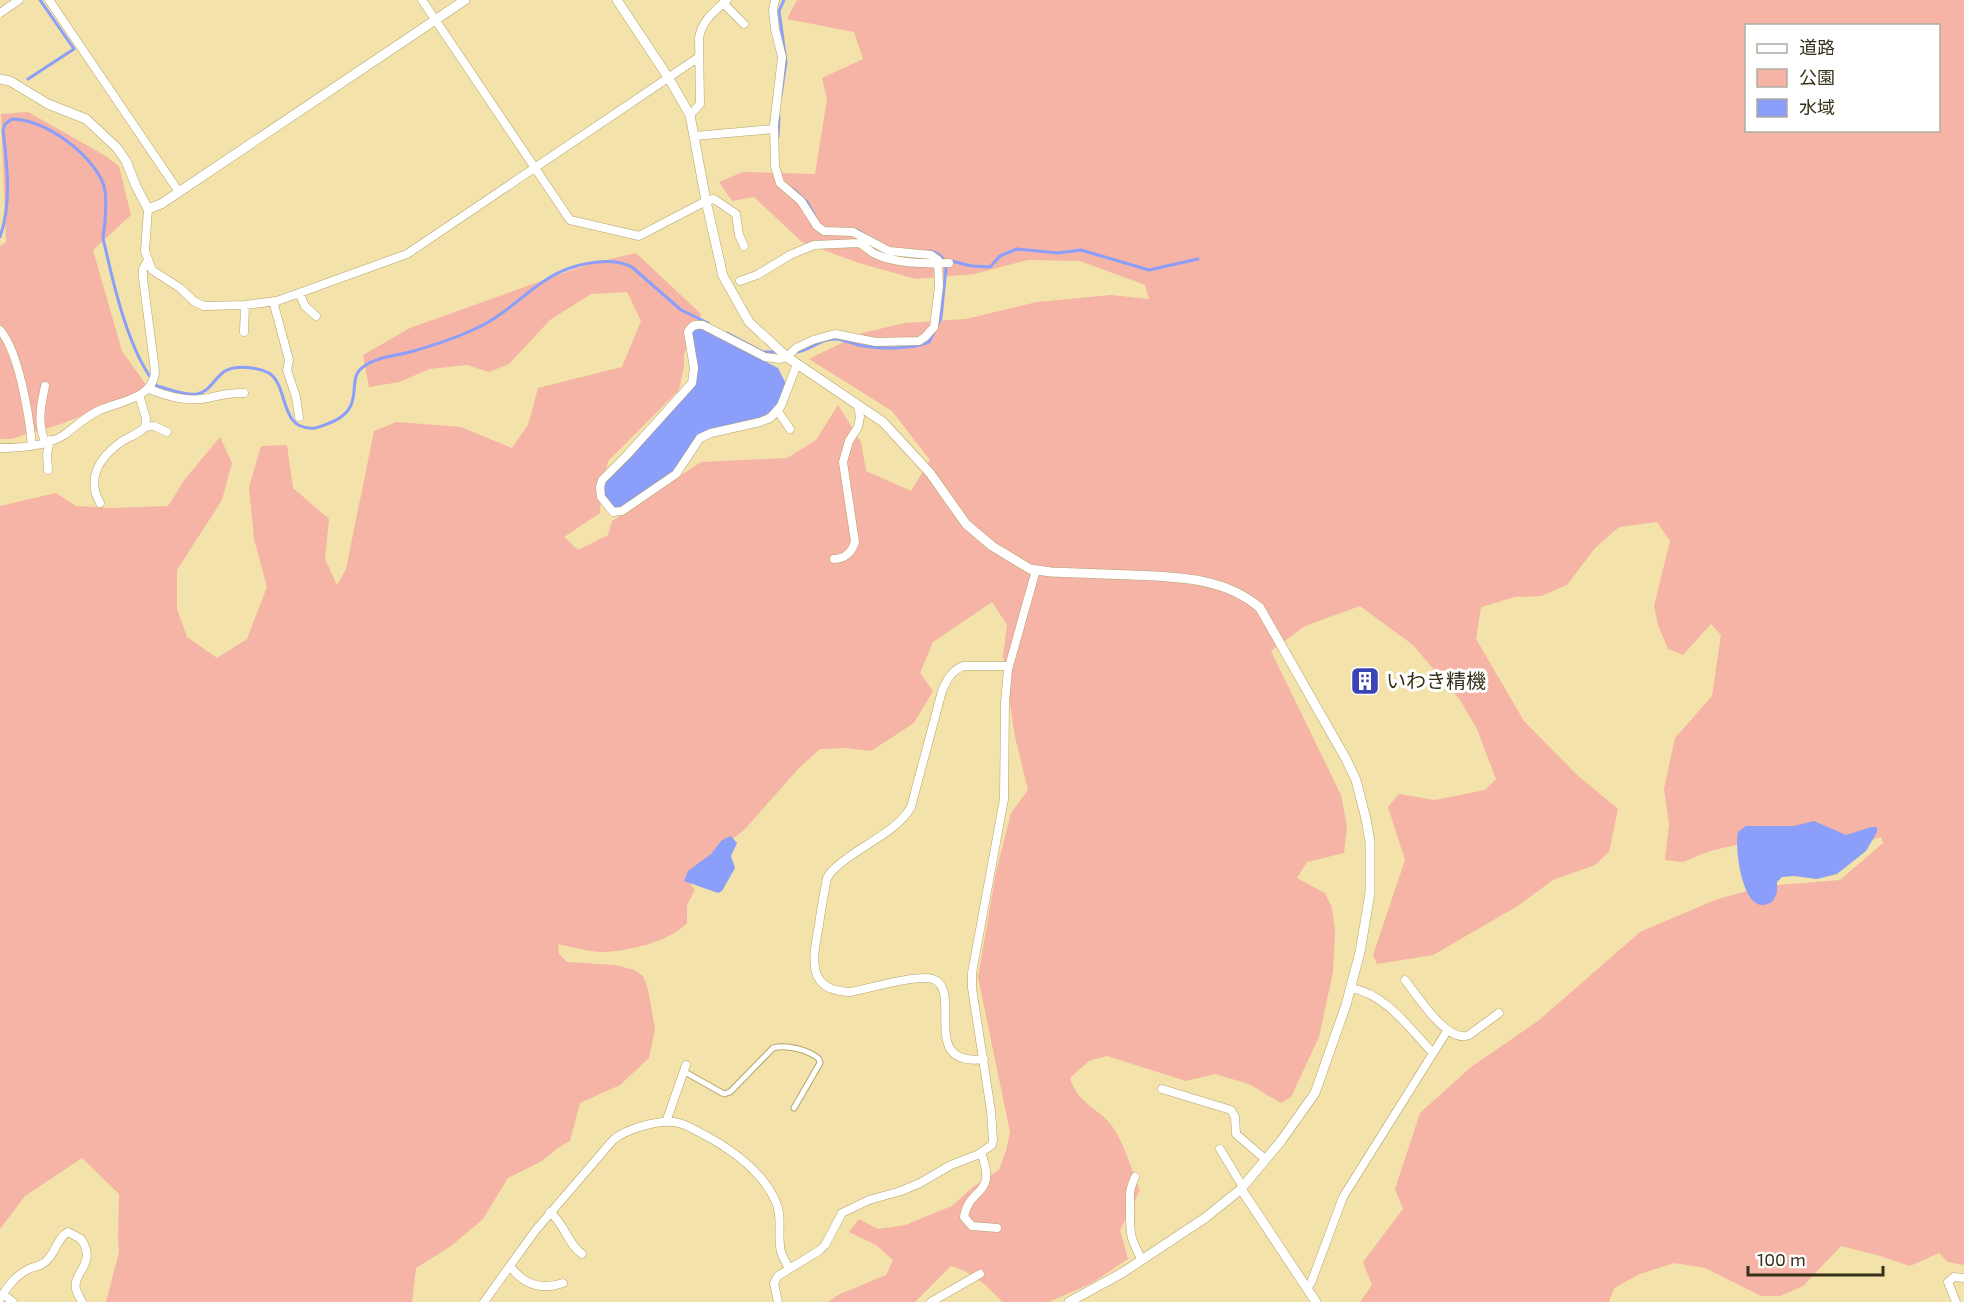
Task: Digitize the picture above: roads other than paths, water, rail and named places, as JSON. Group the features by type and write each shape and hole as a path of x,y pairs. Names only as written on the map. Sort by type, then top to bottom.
{"street":[{"path":"0,13 19,0"},
{"path":"49,0 179,192"},
{"path":"422,0 570,220 633,236 645,234 706,201 714,199 736,213 739,235 744,246"},
{"path":"148,209 161,204 465,0"},
{"path":"617,0 690,115 723,276 749,322 787,357 882,422 930,473 966,524 1014,561 1036,570 1180,578 1234,591 1247,597 1260,608 1356,780 1371,850 1370,892 1351,988 1315,1093 1294,1124 1242,1188 1205,1218 1142,1260 1069,1302"},
{"path":"775,0 773,10 775,29 782,57 774,129 775,166 780,183 801,201 817,226 824,231 853,232 890,251 931,255 938,260 934,327 925,338 913,342 876,342 835,334 821,337 796,348 787,357 780,359 765,357 703,325 696,324 688,332 694,368 692,383 602,480 601,496 613,512 622,512 676,474 700,438 770,418 781,406 797,364"},
{"path":"690,115 700,105 700,29 705,19 725,2 744,24"},
{"path":"0,79 10,81 38,99 86,119 117,148 126,161 148,209 145,251 152,270 180,288 195,302 204,306 245,305 273,302 407,254 699,57"},
{"path":"695,136 774,129"},
{"path":"740,281 757,275 790,255 819,244 835,246 859,243 872,253 892,260 933,265 949,263"},
{"path":"0,448 32,445 61,437 98,411 149,389 153,383 155,371 143,278 143,269 148,260"},
{"path":"299,293 305,306 316,316"},
{"path":"273,302 289,360 287,370 296,397 298,417"},
{"path":"244,332 245,305"},
{"path":"0,330 8,340 12,351 26,402 32,445"},
{"path":"45,386 40,412 42,433 48,441 46,454 48,470"},
{"path":"149,389 182,399 199,399 229,392 244,393"},
{"path":"139,395 146,418 146,427"},
{"path":"834,559 840,559 848,554 855,542 843,462 849,441 858,427 860,417 858,406"},
{"path":"777,410 790,429"},
{"path":"100,503 93,488 98,466 123,440 137,435 146,427 154,426 167,432"},
{"path":"778,1302 774,1283 778,1276 820,1250 842,1213 869,1200 902,1191 920,1183 951,1165 981,1153 992,1145 994,1135 972,988 972,973 1004,799 1005,702 1009,666 1036,570"},
{"path":"984,1059 961,1059 953,1053 949,1045 943,993 935,980 914,979 840,992 825,986 819,980 814,970 813,956 827,878 832,871 897,824 911,807 942,691 948,678 956,669 963,666 1009,666"},
{"path":"1405,980 1447,1031 1458,1037 1464,1038 1499,1013"},
{"path":"1351,988 1366,992 1388,1005 1432,1052"},
{"path":"1307,1288 1311,1283 1343,1197 1447,1031"},
{"path":"666,1122 684,1068 724,1094 730,1092 773,1048 782,1046 810,1052 819,1059 820,1064 794,1108"},
{"path":"1162,1089 1231,1110 1235,1117 1236,1134 1265,1160"},
{"path":"484,1302 550,1212 619,1135 666,1122 677,1122 716,1141 749,1165 762,1180 772,1194 778,1209 782,1253 789,1269"},
{"path":"1220,1149 1242,1188 1316,1302"},
{"path":"981,1153 987,1169 986,1182 965,1211 964,1217 972,1226 997,1228"},
{"path":"1135,1177 1128,1194 1129,1227 1132,1241 1142,1260"},
{"path":"550,1212 560,1221 574,1248 582,1254"},
{"path":"13,1302 1,1296 12,1280 23,1272 45,1263 54,1252 62,1235 68,1232 81,1239 87,1252 85,1267 76,1283 76,1289 82,1302"},
{"path":"510,1266 526,1283 551,1285 562,1283"},
{"path":"931,1302 980,1274"},
{"path":"1956,1302 1948,1282 1954,1276 1964,1278"}],"water":[{"path":"697,328 778,368 786,384 782,395 773,409 759,419 698,435 674,472 621,508 614,509 604,495 605,482 695,384 698,368 692,333"},
{"path":"1814,821 1846,835 1871,827 1877,827 1877,832 1866,851 1837,874 1817,879 1782,877 1777,882 1777,892 1773,901 1763,905 1754,902 1748,893 1739,867 1738,832 1746,826 1794,826"},
{"path":"731,836 737,843 731,856 735,868 722,891 718,893 684,881 688,871 711,854 722,840"}],"waterway":[{"path":"28,79 74,49 40,0"},
{"path":"781,95 786,62 779,11 784,0"},
{"path":"778,137 779,117"},
{"path":"0,237 7,197 3,130 5,124 12,119 25,121 39,125 77,149 88,160 103,183 106,202 103,238 117,295 138,355 157,386 182,393 197,394 206,390 225,371 241,367 259,369 269,373 275,380 290,416 295,423 303,427 319,427 343,416 352,401 358,372 368,364 438,344 474,329 505,311 547,279 577,266 609,262 632,267 681,310 708,323"},
{"path":"793,189 807,202 815,216"},
{"path":"857,230 872,239"},
{"path":"951,261 990,267 1000,256 1017,249 1058,253 1081,250 1149,270 1198,259"},
{"path":"795,352 830,339 884,348 904,348 929,342 941,318 946,268 941,257 930,251"},
{"path":"727,333 763,352 776,352"}],"place":[{"name":"いわき精機","path":"1365,681"}]}
